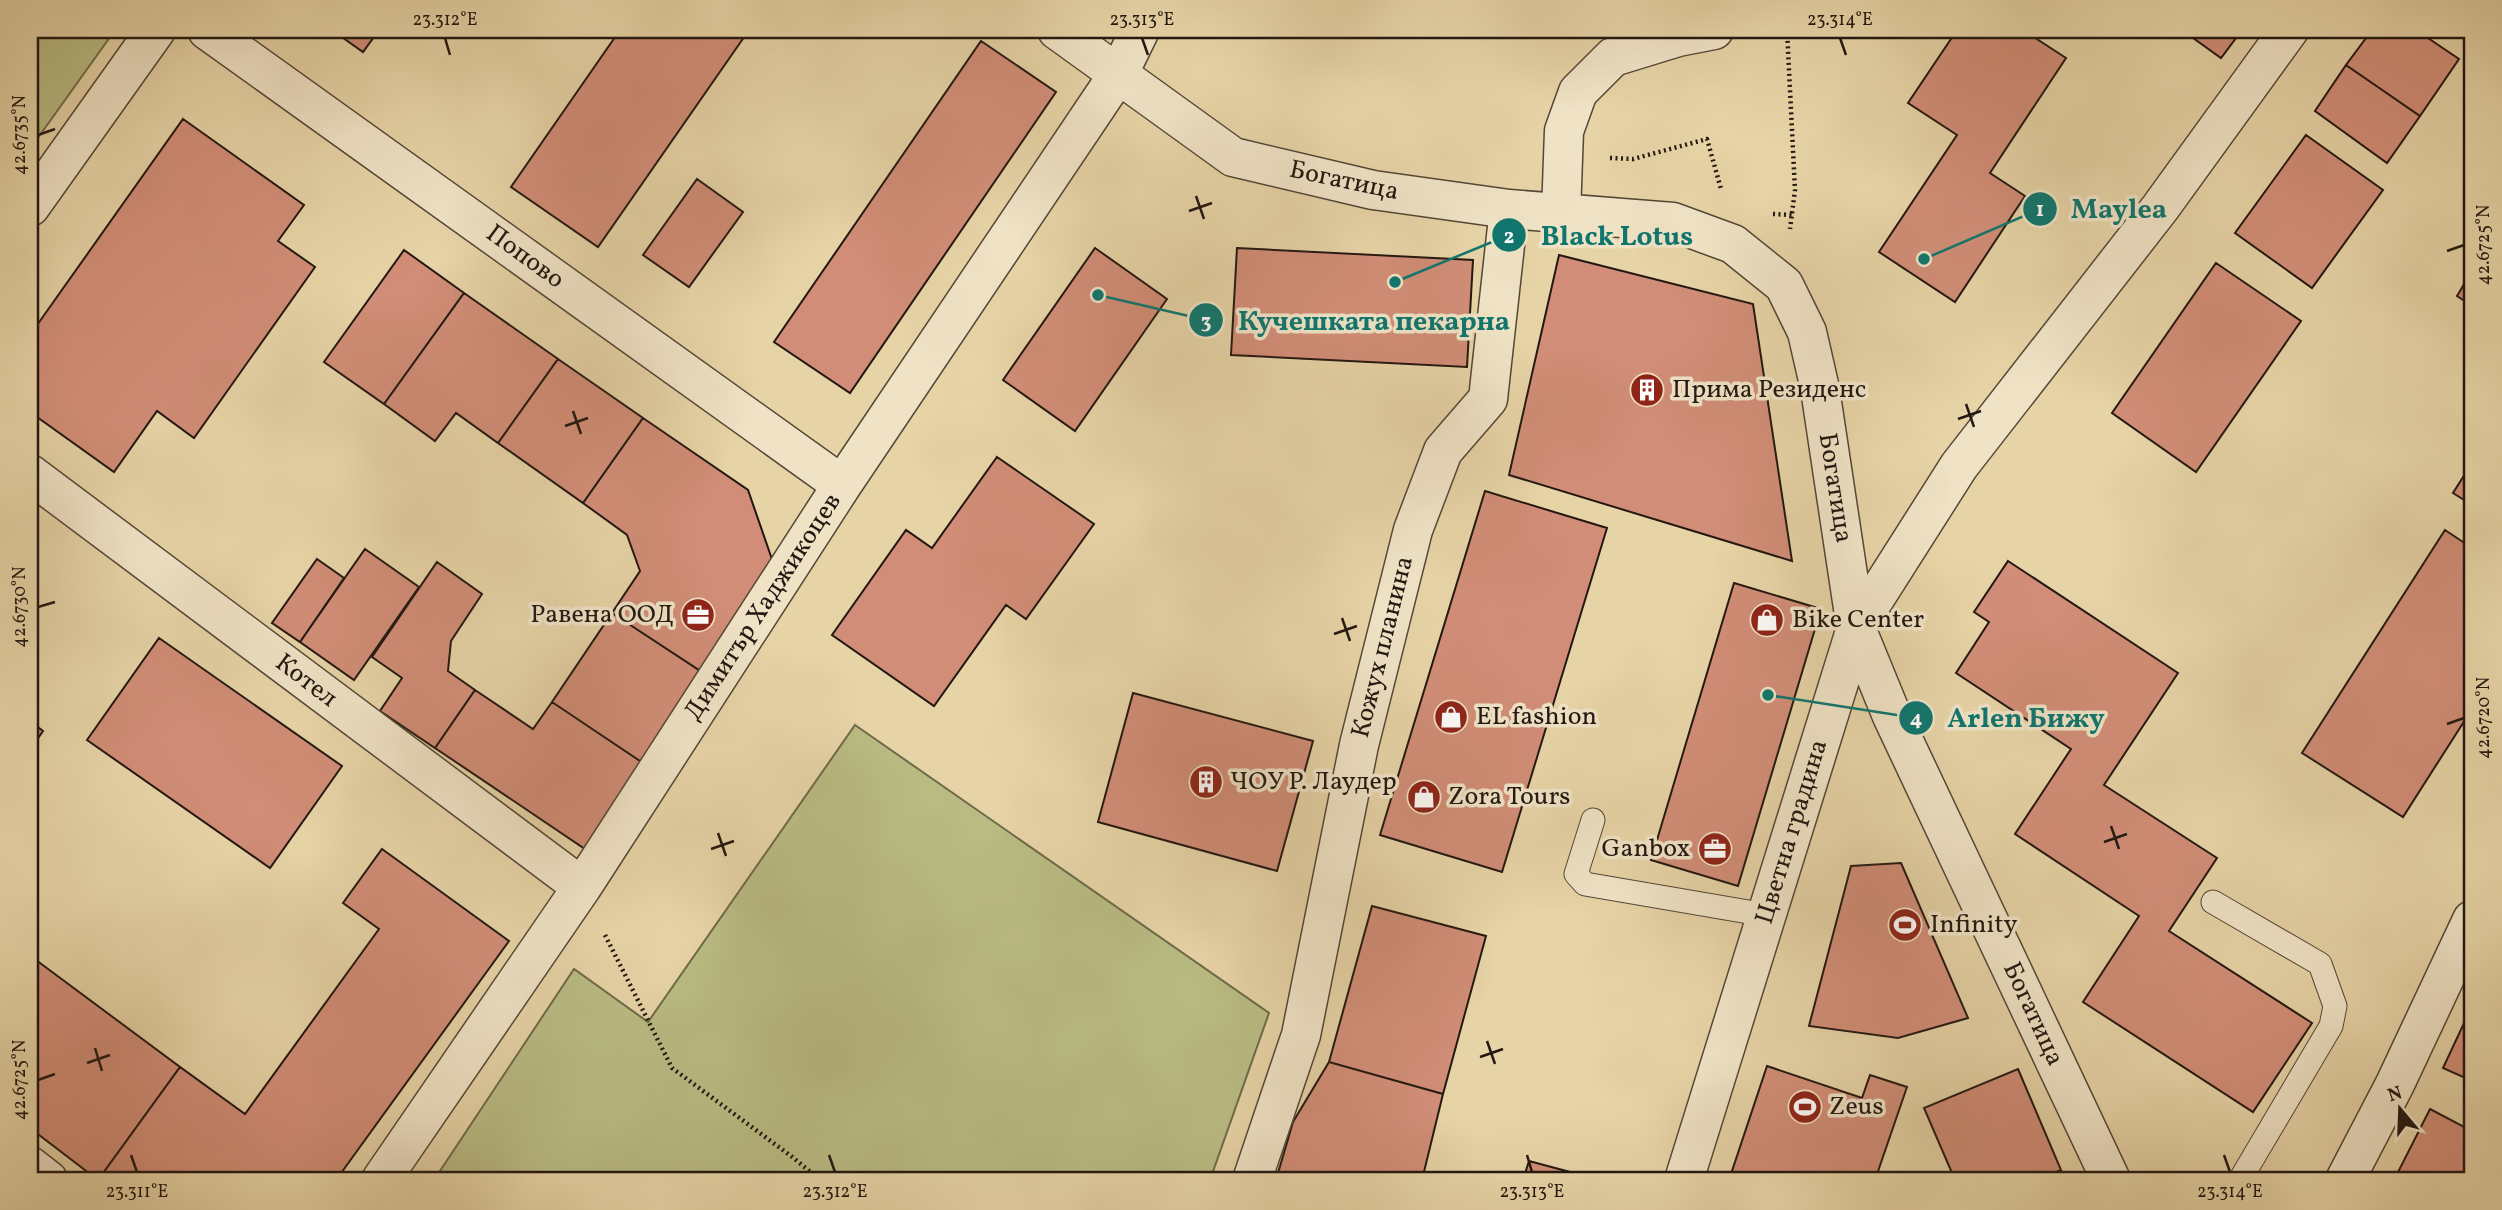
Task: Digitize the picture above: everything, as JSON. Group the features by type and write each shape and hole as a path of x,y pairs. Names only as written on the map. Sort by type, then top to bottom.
{"street":[{"path":"30,207 156,30"},
{"name":"Попово","path":"207,30 842,485"},
{"name":"Богатица","path":"1057,30 1233,157 1373,190 1509,209 1673,222 1733,244 1784,285 1807,332 1820,389 1856,628 1892,716 2111,1180"},
{"name":"Димитър Хаджикоцев","path":"381,1180 582,887 842,485 1118,73 1140,30"},
{"path":"1562,212 1564,131 1578,92 1612,57 1678,37 1714,30"},
{"name":"Цветна градина","path":"1684,1180 1856,628 1959,466 2160,208 2289,30"},
{"name":"Кожух планина","path":"1252,1180 1301,1035 1359,745 1413,530 1443,451 1488,398 1509,209"},
{"name":"Котел","path":"30,474 582,887"},
{"path":"2345,1180 2395,1084 2472,920"},
{"path":"30,1167 48,1180"}],"lane":[{"path":"1593,820 1576,874 1586,884 1766,915"},
{"path":"2213,902 2320,964 2335,1006 2331,1026 2240,1180"}],"path":[{"path":"1784,285 1795,190 1787,30"},
{"path":"582,887 672,1068 820,1180"}],"green space":[{"path":"30,30 115,30 30,149"},
{"path":"855,725 1269,1013 1210,1180 434,1180 574,969 648,1022"}],"building":[{"path":"332,30 379,30 363,52"},
{"path":"620,30 749,30 598,247 511,187"},
{"path":"1957,30 2023,30 2066,58 1990,173 2025,196 1955,302 1879,252 1957,135 1908,103"},
{"path":"2182,30 2242,30 2221,58"},
{"path":"2372,30 2416,30 2459,59 2420,116 2346,65"},
{"path":"981,41 1056,92 850,393 774,342"},
{"path":"2346,65 2420,116 2387,163 2315,111"},
{"path":"183,119 304,205 278,241 315,267 194,438 157,411 114,472 30,412 30,335"},
{"path":"2306,135 2383,190 2312,288 2235,233"},
{"path":"697,179 743,212 689,287 643,255"},
{"path":"1095,248 1167,299 1075,431 1003,380"},
{"path":"1237,248 1473,260 1467,367 1231,355"},
{"path":"404,250 464,293 384,404 324,362"},
{"name":"Прима Резиденс","path":"1559,255 1753,304 1792,561 1509,475"},
{"path":"2216,263 2301,321 2196,472 2112,413"},
{"path":"2472,271 2472,306 2457,296"},
{"path":"464,293 558,359 498,443 456,413 435,441 384,404"},
{"path":"558,359 643,418 583,503 498,443"},
{"path":"643,418 748,490 774,565 702,672 612,613 640,571 627,535 583,503"},
{"path":"997,457 1094,524 1026,619 1006,605 934,706 832,635 906,530 932,548"},
{"path":"2472,463 2472,505 2453,493"},
{"path":"1485,491 1607,528 1502,872 1380,835"},
{"path":"2445,530 2472,548 2472,709 2403,817 2302,753"},
{"path":"365,549 419,587 354,680 300,642"},
{"path":"317,559 344,578 300,642 272,623"},
{"path":"2008,561 2178,673 2104,785 2217,858 2169,931 2312,1023 2253,1112 2083,1002 2139,916 2015,834 2071,749 1956,673 1989,622 1974,612"},
{"path":"437,562 482,594 451,641 448,671 475,690 435,748 380,711 402,678 372,657"},
{"path":"1734,583 1821,609 1738,886 1651,860"},
{"path":"612,613 702,672 643,763 552,702"},
{"path":"159,638 342,766 270,868 87,740"},
{"path":"475,690 533,729 552,702 643,763 585,849 435,748"},
{"name":"ЧОУ Р. Лаудер","path":"1133,693 1313,741 1277,871 1098,822"},
{"path":"30,721 43,731 30,750"},
{"path":"382,849 509,941 336,1180 98,1180 180,1067 245,1114 379,929 343,903"},
{"path":"1901,863 1968,1018 1898,1038 1809,1026 1851,866"},
{"path":"1372,906 1486,936 1443,1094 1329,1062"},
{"path":"36,960 180,1067 98,1180 30,1128 30,968"},
{"path":"2472,1006 2472,1081 2443,1068"},
{"path":"1329,1062 1443,1094 1422,1180 1276,1180 1293,1122"},
{"path":"1767,1066 1862,1098 1870,1075 1907,1087 1875,1180 1729,1180"},
{"path":"2018,1069 2061,1170 2038,1180 1955,1180 1924,1108"},
{"path":"2430,1109 2472,1131 2472,1180 2394,1180"},
{"path":"1529,1161 1600,1180 1523,1180"},
{"path":"2061,1170 2065,1180 2038,1180"}],"place":[{"name":"Maylea","path":"1924,259"},
{"name":"Black Lotus","path":"1395,282"},
{"name":"Кучешката пекарна","path":"1098,295"},
{"name":"Прима Резиденс","path":"1647,390"},
{"name":"Равена ООД","path":"698,615"},
{"name":"Bike Center","path":"1767,620"},
{"name":"Arlen Бижу","path":"1768,695"},
{"name":"EL fashion","path":"1451,717"},
{"name":"ЧОУ Р. Лаудер","path":"1206,782"},
{"name":"Zora Tours","path":"1424,797"},
{"name":"Ganbox","path":"1715,849"},
{"name":"Infinity","path":"1905,925"},
{"name":"Zeus","path":"1805,1107"}]}
